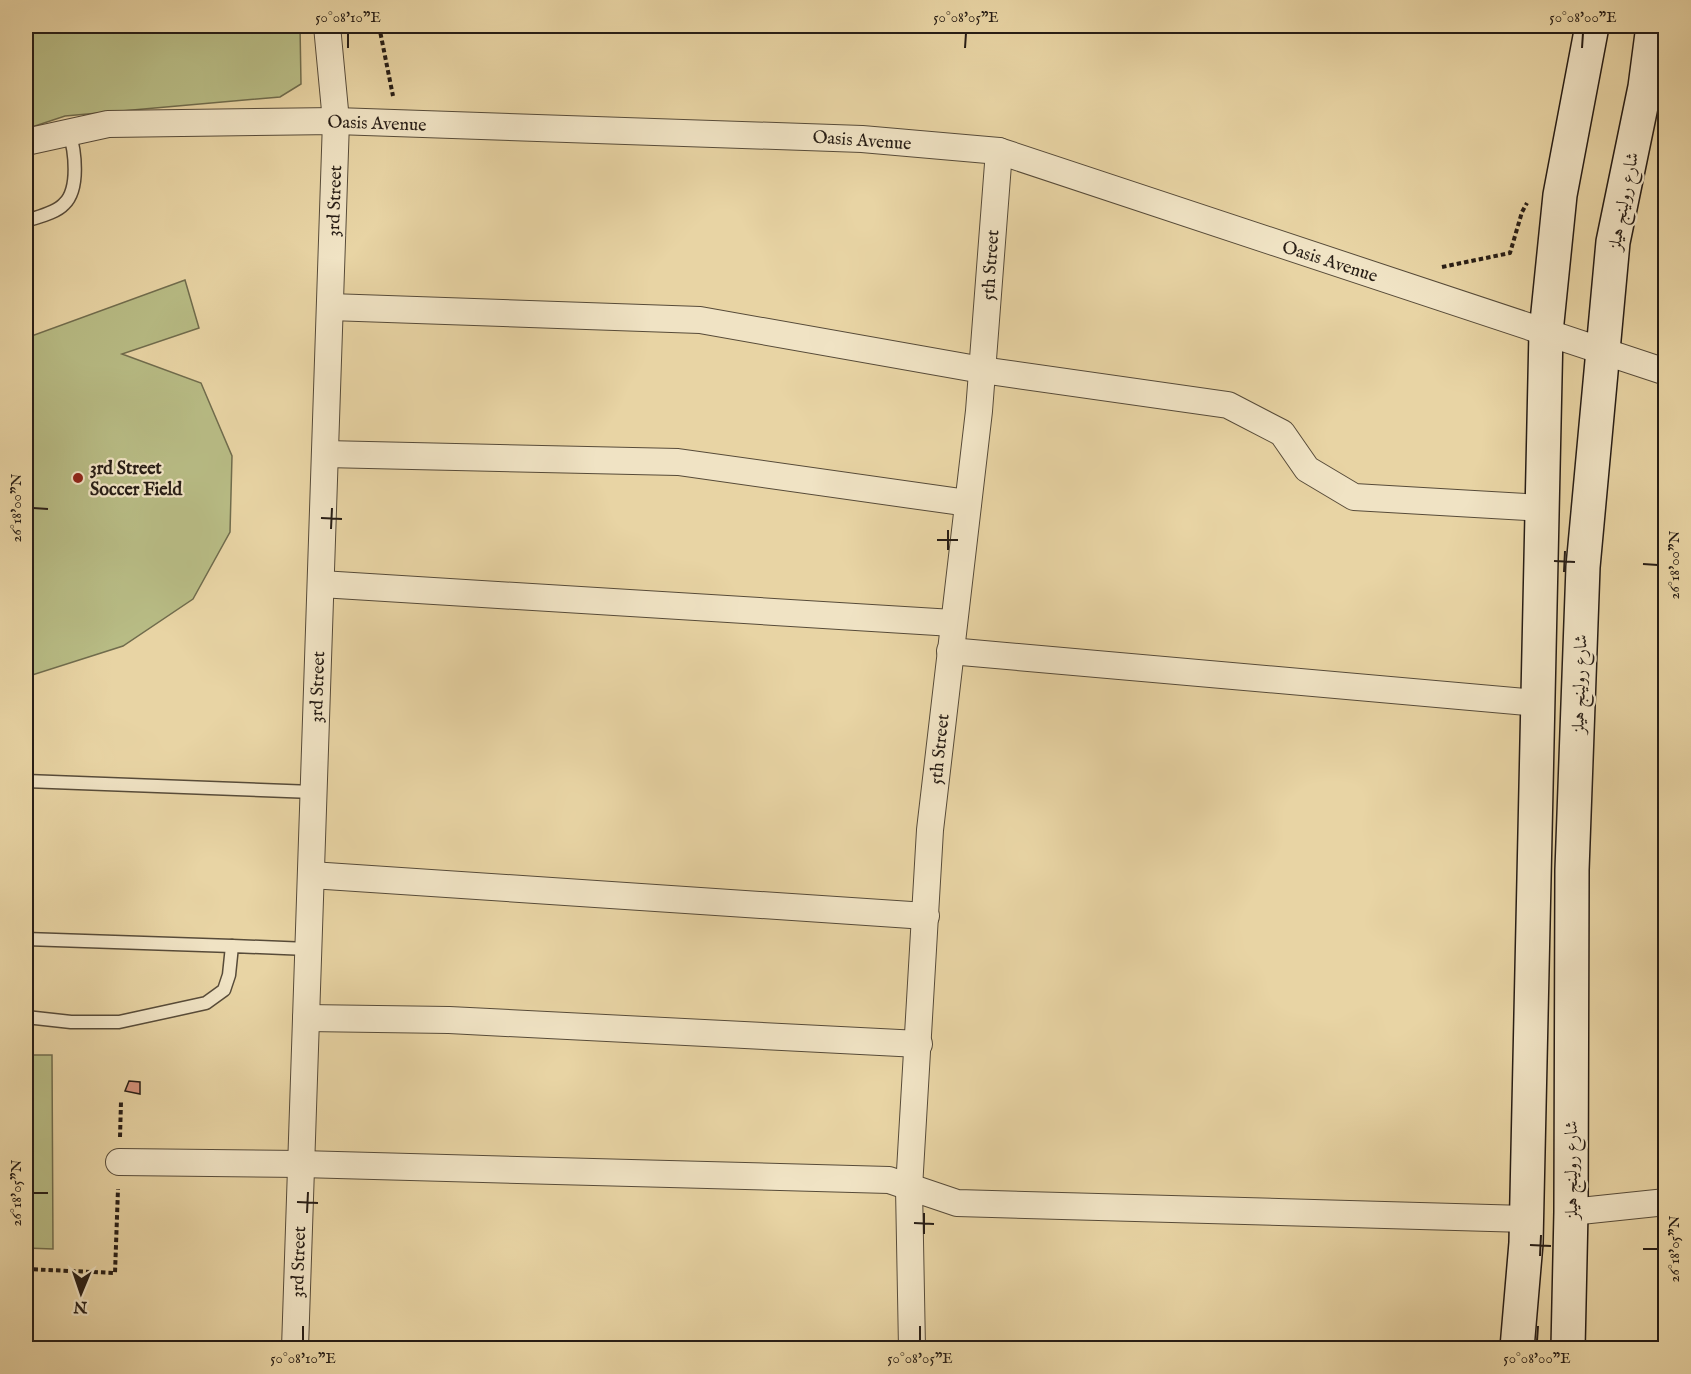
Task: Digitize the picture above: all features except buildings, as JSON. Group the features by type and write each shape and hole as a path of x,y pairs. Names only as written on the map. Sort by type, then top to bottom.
{"main road":[{"path":"1517,1348 1526,1219 1546,332 1560,195 1593,26"},
{"name":"شارع رولينج هيلز","path":"1568,1348 1571,1212 1572,870 1583,567 1613,242 1645,87 1653,26"}],"street":[{"name":"3rd Street","path":"295,1348 336,121 327,26"},
{"name":"Oasis Avenue","path":"26,141 108,124 336,121 862,139 999,151 1665,372"},
{"name":"5th Street","path":"912,1348 909,1188 930,830 982,370 999,151"},
{"path":"330,307 700,320 982,370 1228,405 1282,433 1307,469 1354,497 1542,508"},
{"path":"325,454 678,462 968,503"},
{"path":"321,584 953,622"},
{"path":"950,651 1538,703"},
{"path":"311,875 926,916"},
{"path":"306,1018 449,1020 919,1044"},
{"path":"119,1162 301,1164 889,1180 957,1203 1526,1219"},
{"path":"1571,1212 1665,1202"}],"lane":[{"path":"26,221 63,206 71,195 75,168 74,146 69,132"},
{"path":"26,781 313,792"},
{"path":"26,939 308,949"},
{"path":"26,1017 71,1022 119,1022 206,1003 224,990 229,975 232,946"}],"path":[{"path":"26,1269 115,1273 122,1102"}],"green space":[{"path":"26,26 300,26 301,84 280,97 65,116 26,129"},
{"path":"185,280 199,328 122,354 201,383 232,456 230,532 193,599 123,646 26,677 26,338"},
{"path":"26,1055 52,1055 53,1249 26,1248"}],"place":[{"name":"3rd Street Soccer Field","path":"78,478"}]}
